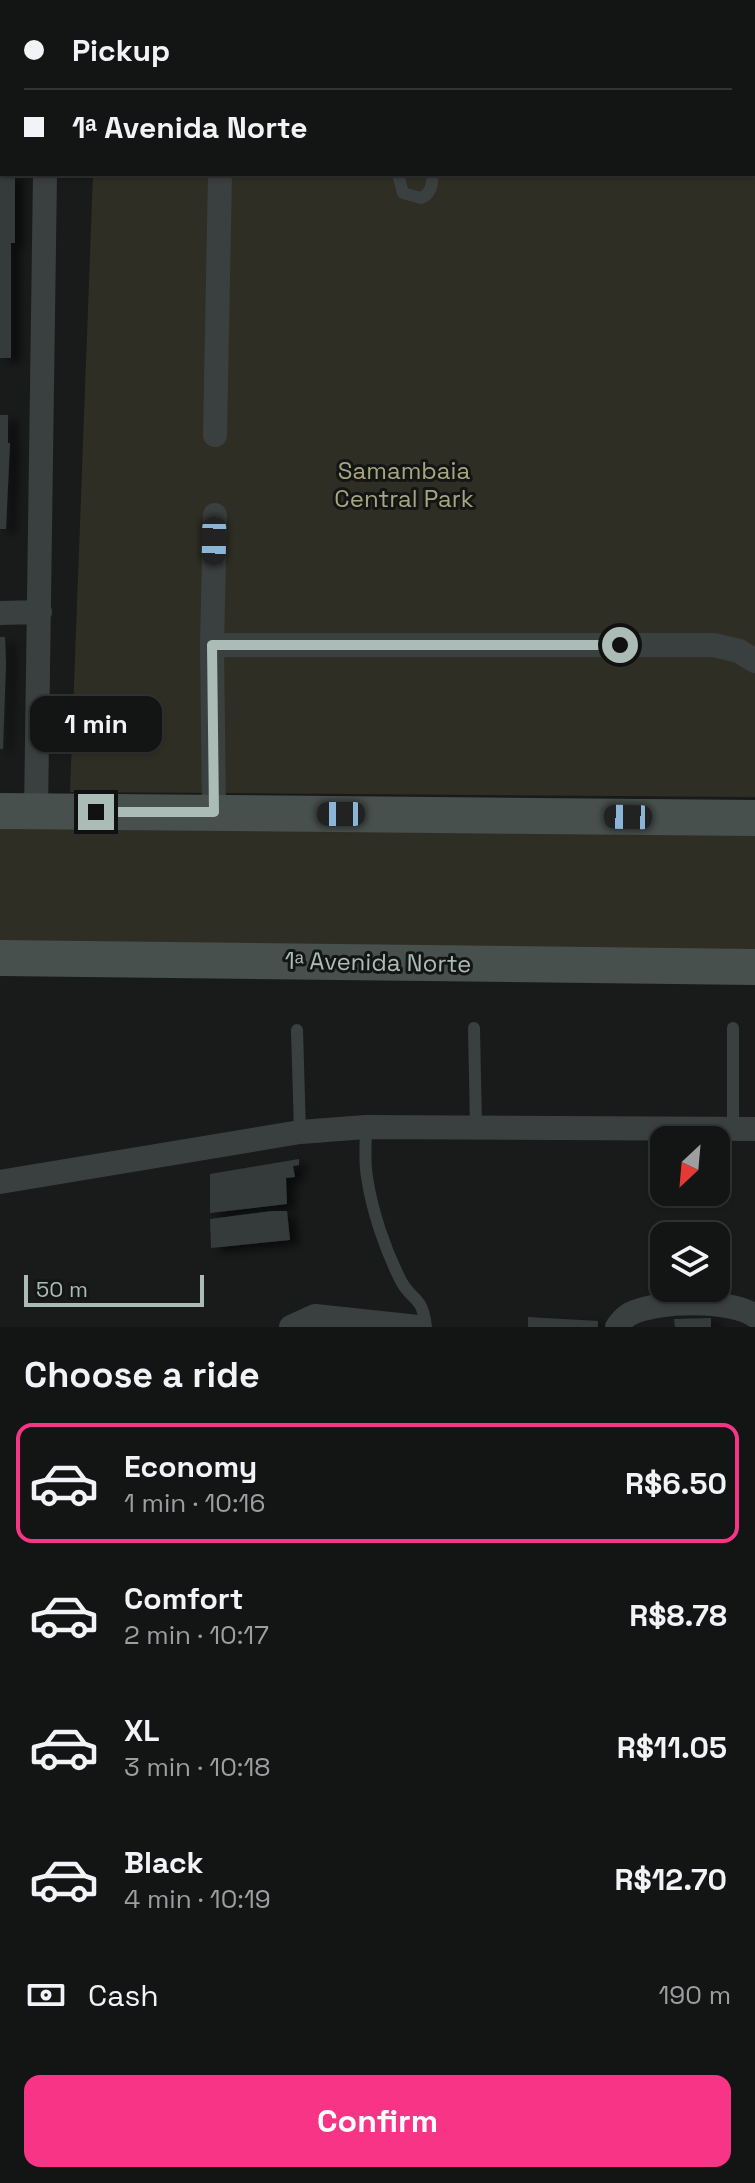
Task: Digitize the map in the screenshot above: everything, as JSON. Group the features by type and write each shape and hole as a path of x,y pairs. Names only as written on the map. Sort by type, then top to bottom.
{"main road":[{"path":"0,811 755,818"},
{"name":"1ᵃ Avenida Norte","path":"0,958 755,967"}],"street":[{"path":"36,812 45,176"},
{"path":"215,435 220,176"},
{"path":"214,812 212,645 215,515"},
{"path":"0,613 40,612"},
{"path":"212,645 714,645 739,651 755,661"},
{"path":"0,1182 300,1132 366,1127 744,1128"},
{"path":"617,1327 627,1315 658,1306 697,1304 741,1307 755,1316"},
{"path":"291,1327 315,1316 418,1327"}],"lane":[{"path":"399,176 403,193 421,198 427,196 431,189 432,176"},
{"path":"474,1028 476,1126"},
{"path":"733,1028 744,1128"},
{"path":"297,1030 300,1132"},
{"path":"366,1127 367,1177 383,1237 401,1283 419,1300 426,1327"}],"green space":[{"name":"Samambaia Central Park","path":"93,176 755,176 755,797 70,792"},
{"path":"0,829 755,831 755,954 0,943"}],"building":[{"path":"0,176 15,176 15,243 11,243 11,358 0,358"},
{"path":"0,415 8,415 10,443 6,529 0,529"},
{"path":"0,637 5,637 6,663 3,749 0,749"},
{"path":"299,1159 299,1165 293,1166 295,1177 286,1178 287,1204 210,1213 210,1174"},
{"path":"287,1211 290,1240 211,1248 210,1219"},
{"path":"528,1317 598,1321 598,1327 528,1327"},
{"path":"711,1318 711,1327 675,1327 674,1319"}],"route":[{"path":"96,812 214,812 212,645 620,645"}]}
